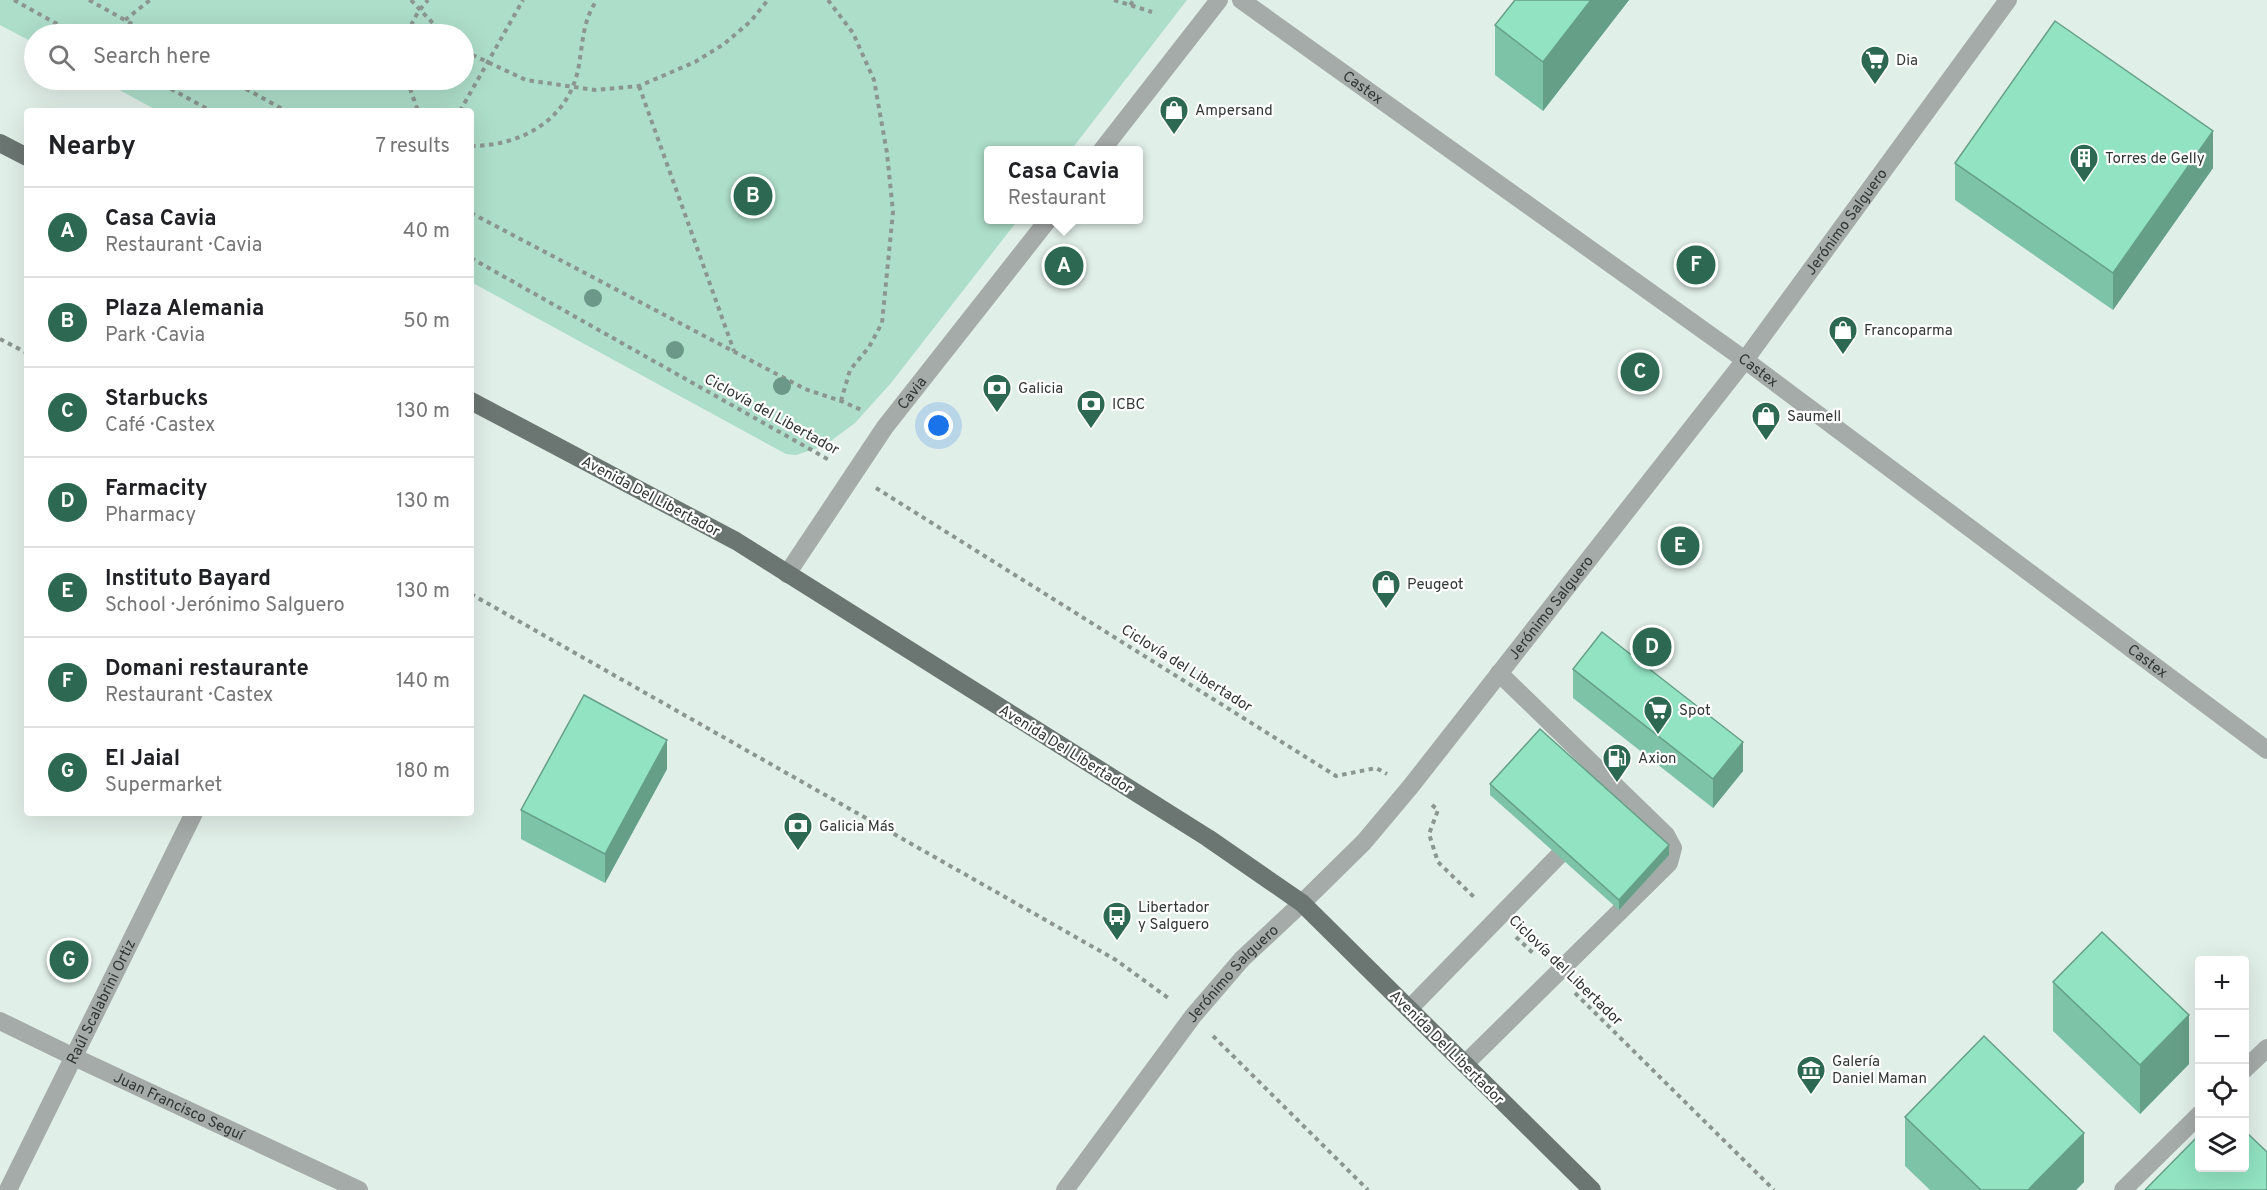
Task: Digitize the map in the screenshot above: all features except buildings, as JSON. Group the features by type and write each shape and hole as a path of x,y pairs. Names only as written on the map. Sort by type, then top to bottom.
{"main road":[{"path":"0,142 24,156"},
{"name":"Avenida Del Libertador","path":"474,403 736,541 1208,838 1302,903 1592,1190"}],"street":[{"path":"1105,146 1219,0"},
{"name":"Castex","path":"1241,0 1745,360 2267,750"},
{"name":"Jerónimo Salguero","path":"1065,1190 1193,1016 1242,959 1364,842 1411,786 1745,360 2008,0"},
{"name":"Cavia","path":"788,574 885,427 1044,224"},
{"path":"1465,1064 1669,863 1673,848 1666,835 1617,795 1499,673"},
{"name":"Raúl Scalabrini Ortiz","path":"8,1190 193,816"},
{"path":"1409,1009 1588,825"},
{"name":"Juan Francisco Seguí","path":"0,1021 74,1058 359,1190"},
{"path":"2249,1065 2267,1048"},
{"path":"2123,1190 2195,1118"}],"path":[{"path":"14,0 57,24"},
{"path":"89,0 132,24"},
{"path":"125,20 150,0"},
{"path":"411,0 433,24"},
{"path":"412,24 428,0"},
{"path":"474,86 523,0"},
{"path":"474,146 488,146 512,141 536,130 562,108 573,87 589,12 597,0"},
{"path":"474,56 526,80 595,90 639,86 695,62 724,44 751,21 768,0"},
{"path":"474,215 805,389 841,401 850,370 869,347 882,323 892,212 887,153 874,80 853,33 828,0"},
{"path":"1114,0 1152,12"},
{"path":"1130,5 1134,0"},
{"path":"639,86 735,352"},
{"path":"173,90 206,108"},
{"path":"248,90 281,108"},
{"path":"411,90 417,108"},
{"path":"462,108 472,90"},
{"name":"Ciclovía del Libertador","path":"474,260 855,474 1336,776 1376,768 1411,786 1438,810 1429,834 1438,862 1556,974 1774,1190"},
{"path":"0,339 24,351"},
{"path":"474,596 1116,960 1193,1016 1368,1190"}],"green space":[{"path":"0,0 1187,0 1074,146 984,146 984,224 1015,224 891,383 855,423 824,446 796,455 786,454 474,284 474,108 152,108 119,90 474,90 474,24 24,24 24,38 0,25"}],"place":[{"name":"Dia","path":"1875,86"},
{"name":"Ampersand","path":"1174,136"},
{"name":"Torres de Gelly","path":"2084,184"},
{"name":"Plaza Alemania","path":"753,196"},
{"name":"Domani restaurante","path":"1696,265"},
{"name":"Casa Cavia","path":"1064,266"},
{"name":"Francoparma","path":"1843,356"},
{"name":"Starbucks","path":"1640,372"},
{"name":"Galicia","path":"997,414"},
{"name":"ICBC","path":"1091,430"},
{"name":"Saumell","path":"1766,442"},
{"name":"Instituto Bayard","path":"1680,546"},
{"name":"Peugeot","path":"1386,610"},
{"name":"Farmacity","path":"1652,647"},
{"name":"Spot","path":"1658,736"},
{"name":"Axion","path":"1617,784"},
{"name":"Galicia Más","path":"798,852"},
{"name":"Libertador y Salguero","path":"1117,942"},
{"name":"El Jaial","path":"69,960"},
{"name":"Galería Daniel Maman","path":"1811,1096"}]}
